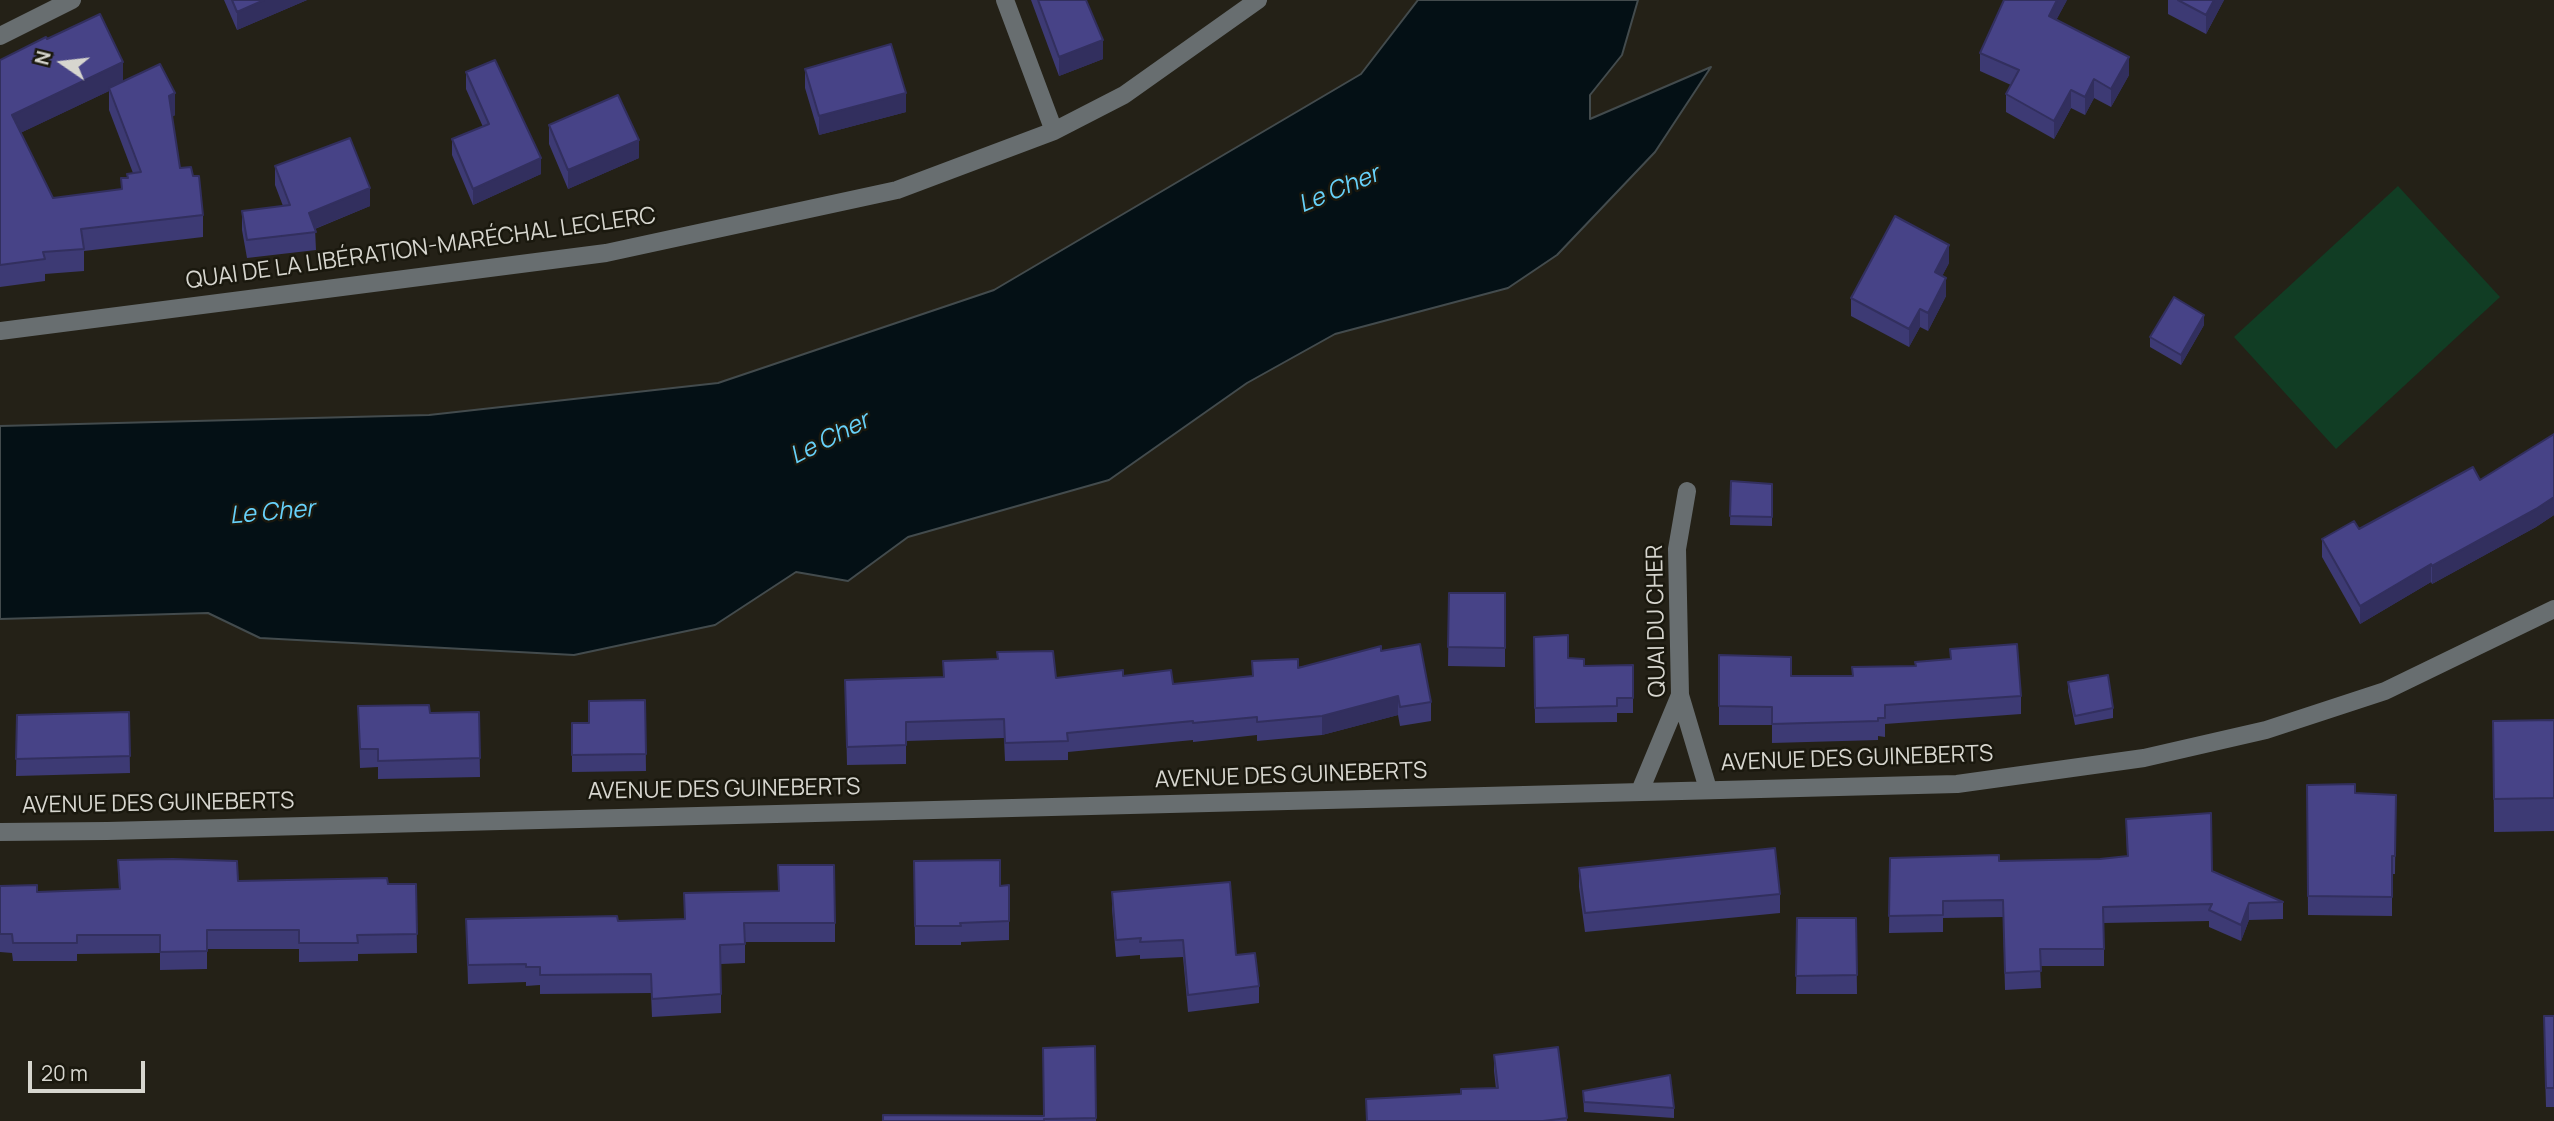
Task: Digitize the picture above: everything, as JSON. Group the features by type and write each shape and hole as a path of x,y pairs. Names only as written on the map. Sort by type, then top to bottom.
{"street":[{"path":"0,36 72,0"},
{"path":"1005,0 1054,131"},
{"name":"QUAI DE LA LIBÉRATION-MARÉCHAL LECLERC","path":"0,331 606,253 897,190 1054,131 1124,95 1258,0"},
{"name":"QUAI DU CHER","path":"1687,491 1677,549 1680,695 1708,789"},
{"name":"AVENUE DES GUINEBERTS","path":"0,832 1957,784 2144,758 2266,730 2385,691 2554,609"},
{"path":"1640,791 1680,695"}],"green space":[{"path":"2398,186 2500,297 2336,449 2234,337"}],"water":[{"name":"Le Cher","path":"1418,0 1638,0 1622,55 1590,95 1590,119 1711,67 1655,152 1557,255 1508,288 1335,334 1247,383 1109,480 908,537 848,581 796,572 715,625 574,655 260,638 208,613 0,619 0,426 429,415 718,383 994,290 1361,74"}],"building":[{"path":"232,0 264,0 237,12"},
{"path":"1038,0 1086,0 1103,40 1059,57"},
{"path":"2004,0 2057,0 2049,16 2129,57 2111,89 2094,79 2085,97 2071,90 2054,121 2006,94 2019,70 1980,53"},
{"path":"2178,0 2214,0 2206,15"},
{"path":"100,14 123,62 12,115 53,198 122,189 121,178 128,178 127,174 141,172 109,88 160,64 175,93 169,96 180,168 191,167 193,176 199,176 203,215 81,229 84,249 43,252 45,259 0,265 0,60"},
{"path":"891,44 906,93 819,116 805,69"},
{"path":"495,60 541,158 473,189 452,139 489,124 466,72"},
{"path":"618,95 639,140 568,170 549,125"},
{"path":"350,138 370,188 309,213 316,232 247,240 242,211 290,205 275,166"},
{"path":"1895,216 1949,245 1935,272 1946,278 1928,313 1920,309 1909,329 1851,298"},
{"path":"2174,297 2204,315 2181,355 2150,337"},
{"path":"2554,434 2554,497 2360,606 2322,539 2354,521 2359,529 2473,467 2480,480"},
{"path":"1731,481 1772,484 1772,517 1730,516"},
{"path":"1449,593 1505,593 1505,648 1448,647"},
{"path":"1568,635 1568,658 1584,659 1584,666 1633,665 1633,698 1617,698 1617,706 1535,708 1534,637"},
{"path":"1420,644 1431,702 1400,707 1398,696 1322,716 1257,722 1257,717 1193,721 1067,733 1068,741 1005,743 1004,719 906,722 906,745 847,747 845,680 944,677 943,661 998,659 997,652 1053,651 1056,678 1123,670 1123,676 1171,670 1173,684 1253,676 1252,661 1298,659 1298,668 1381,646 1381,651"},
{"path":"2017,644 2021,696 1885,705 1885,718 1878,718 1878,721 1772,724 1772,707 1719,706 1719,655 1791,657 1791,676 1853,676 1852,667 1916,666 1915,662 1951,659 1950,649"},
{"path":"2108,675 2113,708 2075,716 2068,682"},
{"path":"645,700 646,754 572,755 572,723 589,723 589,701"},
{"path":"429,705 430,713 479,712 480,758 378,761 378,749 360,749 358,706"},
{"path":"129,712 130,756 16,759 17,715"},
{"path":"2554,720 2554,798 2494,799 2493,721"},
{"path":"2355,784 2355,793 2396,795 2392,897 2308,896 2307,785"},
{"path":"2211,813 2212,871 2283,902 2249,903 2241,925 2209,910 2212,904 2103,907 2104,949 2040,949 2041,971 2005,973 2003,900 1943,901 1943,915 1889,916 1890,858 1999,855 1999,861 2128,856 2126,819"},
{"path":"1775,848 1780,894 1585,913 1579,868"},
{"path":"118,860 237,861 238,881 387,878 388,884 416,884 417,934 357,935 358,943 299,943 299,930 207,930 207,951 160,952 160,935 77,935 77,943 13,943 12,934 0,934 0,886 37,885 37,892 120,889"},
{"path":"1000,860 1000,886 1009,885 1009,921 960,923 961,926 915,926 914,861"},
{"path":"778,865 834,865 835,923 744,923 745,944 720,945 721,994 652,999 651,974 540,975 540,967 526,967 526,964 468,965 466,919 617,916 618,921 685,919 684,893 779,891"},
{"path":"1230,882 1236,955 1255,953 1259,986 1188,995 1183,940 1116,940 1112,892"},
{"path":"1797,918 1856,918 1857,975 1796,976"},
{"path":"2544,1016 2554,1016 2554,1088 2546,1088"},
{"path":"1095,1046 1096,1118 1044,1121 883,1121 883,1115 1044,1116 1043,1048"},
{"path":"1558,1047 1567,1118 1543,1121 1367,1121 1366,1099 1461,1094 1461,1089 1498,1088 1494,1055"},
{"path":"1670,1075 1674,1108 1584,1102 1583,1091"}]}
